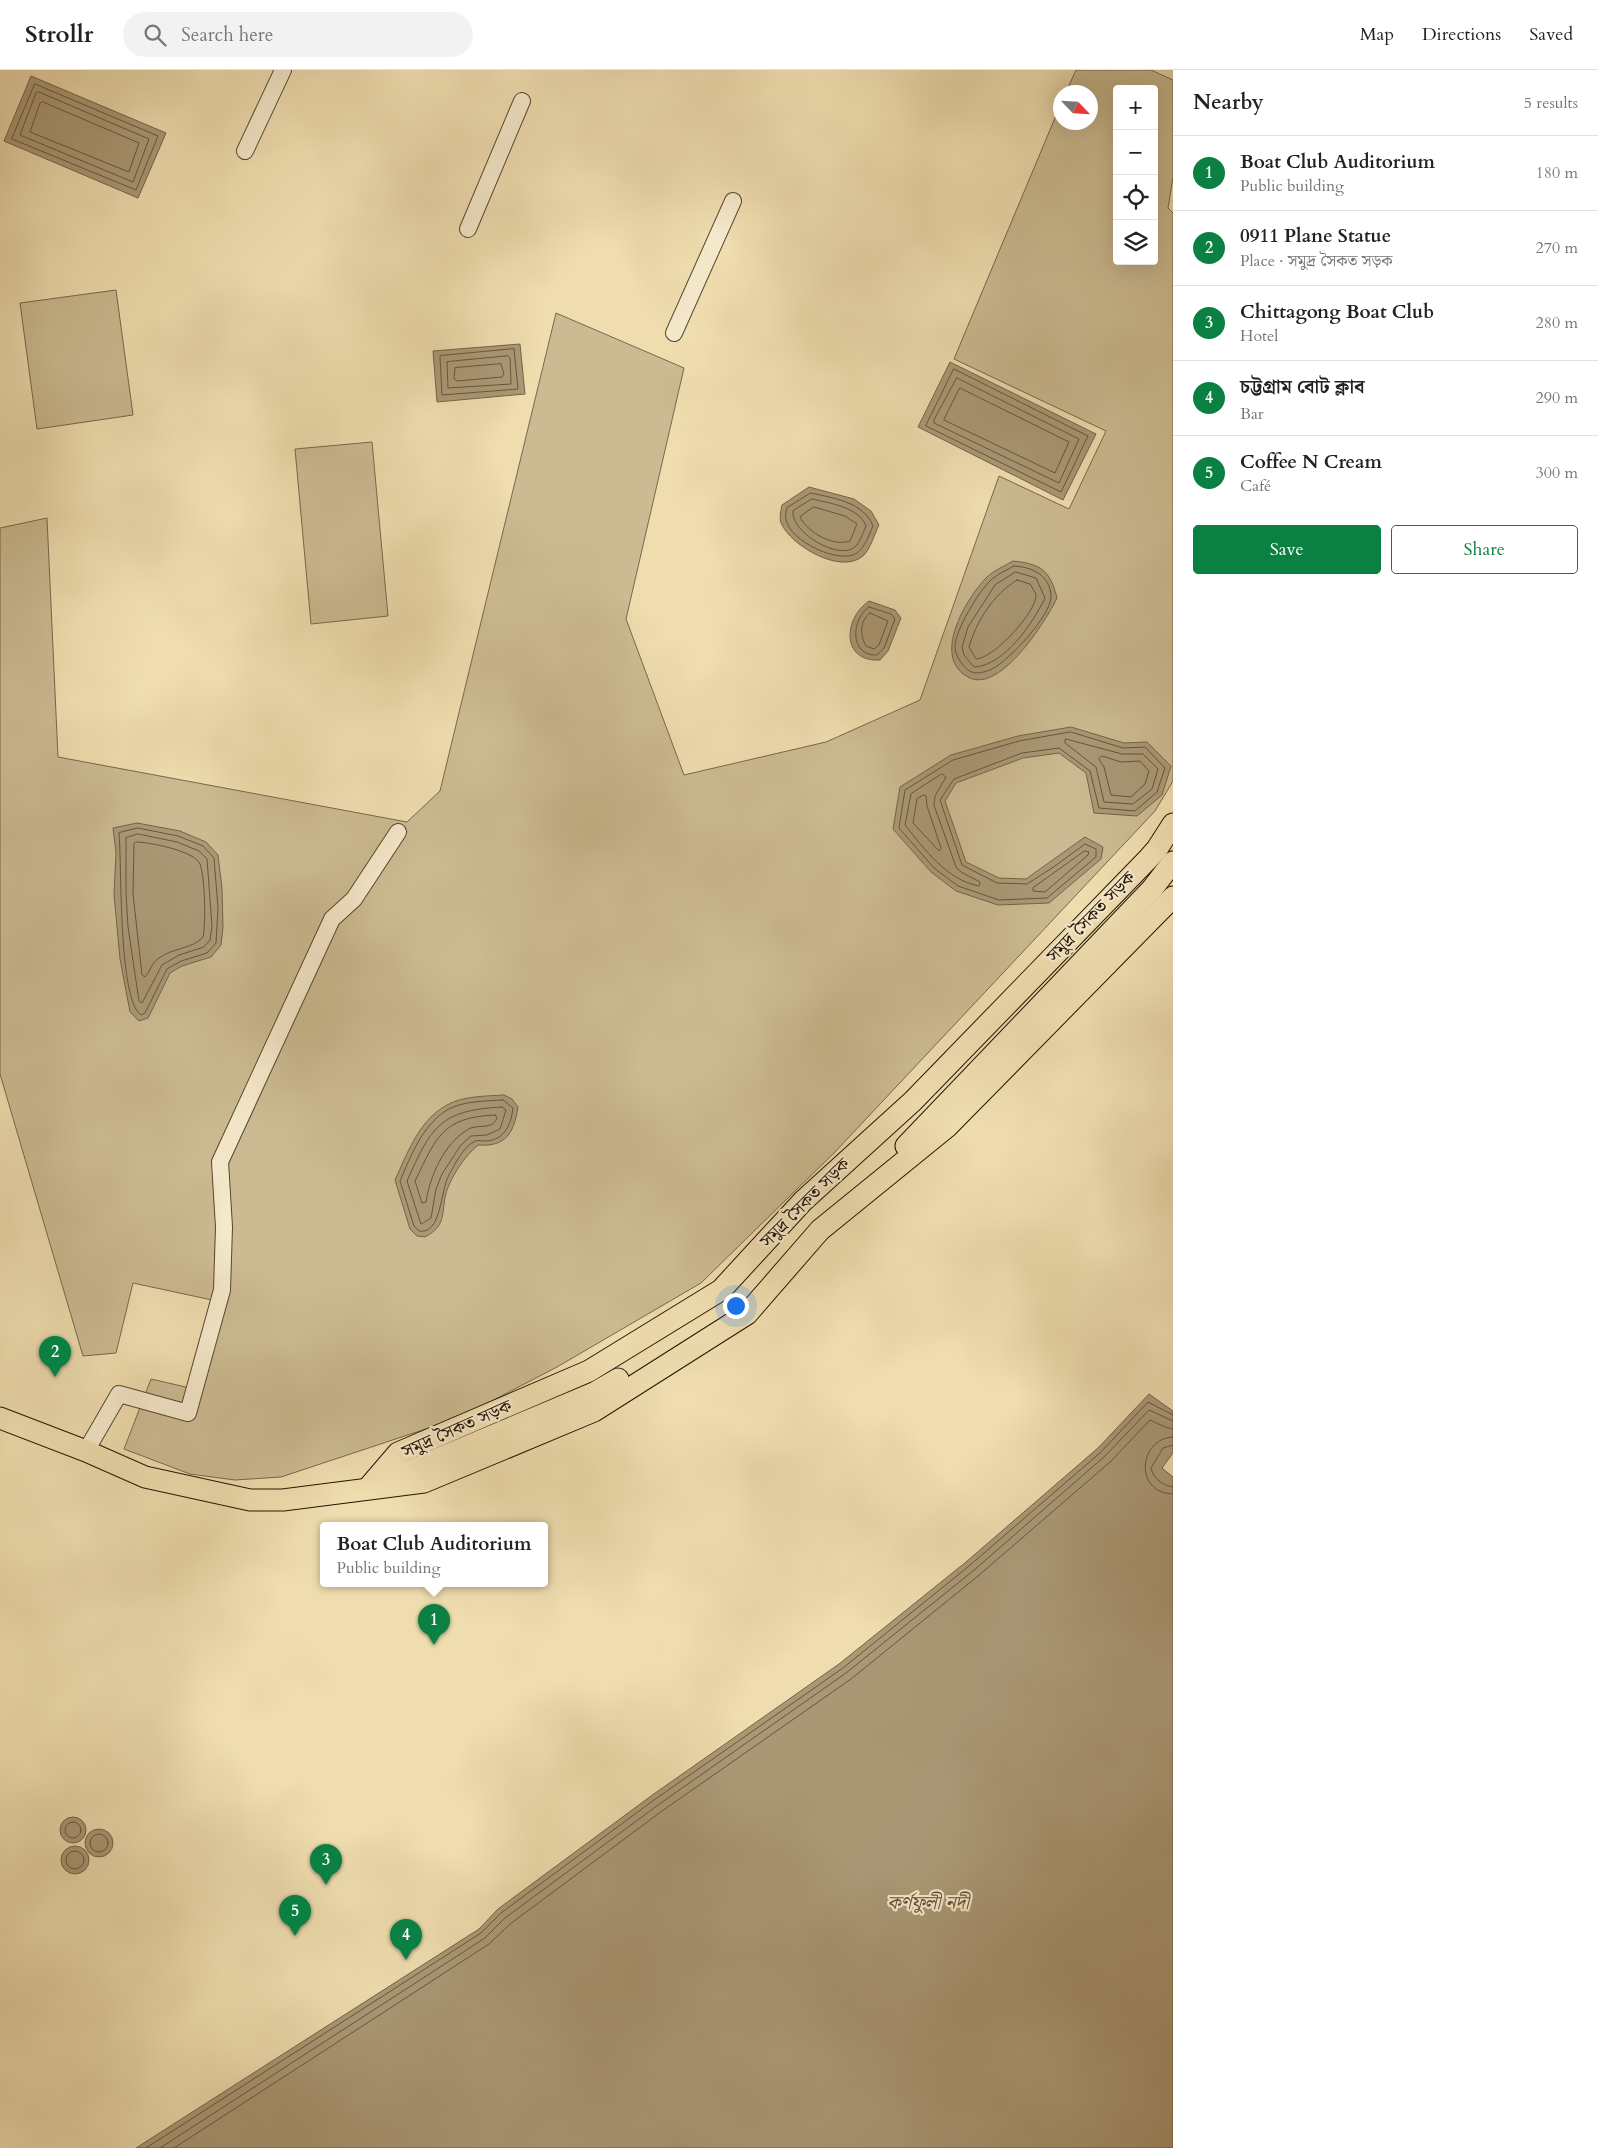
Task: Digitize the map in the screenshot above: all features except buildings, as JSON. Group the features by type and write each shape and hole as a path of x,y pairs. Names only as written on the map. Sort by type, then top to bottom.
{"main road":[{"name":"সমুদ্র সৈকত সড়ক","path":"368,1488 398,1453 589,1371 721,1290 803,1201 913,1101 1157,849 1173,824"},
{"path":"368,1488 594,1393 741,1302 828,1211 886,1167 1152,889 1173,862"},
{"name":"সমুদ্র সৈকত সড়ক","path":"0,1418 86,1451 145,1477 250,1500 284,1500 424,1482 594,1410 747,1314 820,1230 948,1126 1173,897"}],"street":[{"path":"245,151 283,70"},
{"path":"468,229 522,101"},
{"path":"674,333 733,201"},
{"path":"86,1451 119,1394 188,1413 222,1290 224,1227 220,1162 332,918 354,899 398,832"}],"shaded area":[{"path":"1076,70 1151,70 1173,80 1173,177 1168,208 1173,213 1173,781 1155,811 835,1152 701,1283 557,1367 459,1418 281,1477 235,1480 190,1474 124,1449 151,1379 190,1388 212,1300 133,1283 116,1353 83,1356 0,1074 0,528 47,518 58,757 407,822 440,791 556,313 684,368 626,619 684,775 826,742 920,700 999,476 1069,509 1106,431 954,359 1053,123 1053,130 1098,130 1098,85 1069,85"},
{"path":"116,290 133,415 37,429 20,303"},
{"path":"372,442 388,616 311,624 295,449"}],"water":[{"path":"31,76 166,133 138,198 4,141"},
{"path":"520,344 525,394 437,402 433,351"},
{"path":"950,362 1096,434 1063,500 918,427"},
{"path":"809,487 854,499 871,511 879,525 863,556 854,561 830,560 806,549 786,532 780,521 782,505"},
{"path":"1013,561 1031,564 1043,570 1051,581 1057,598 1033,637 1008,665 995,675 982,680 970,678 958,669 953,657 952,643 956,628 962,613 979,586 996,570"},
{"path":"869,601 895,610 901,618 888,651 880,660 867,659 858,654 850,638 854,618"},
{"path":"1071,727 1124,743 1147,742 1171,766 1162,795 1137,816 1094,813 1086,773 1059,753 1023,758 956,783 945,801 966,862 999,878 1026,879 1085,837 1103,847 1101,859 1049,903 998,905 956,891 931,872 893,829 900,787 951,755 1018,736"},
{"path":"137,823 180,831 206,842 218,855 222,888 223,927 221,945 211,957 182,966 170,973 148,1018 139,1021 130,1012 120,959 114,894 116,852 113,828"},
{"path":"504,1095 512,1099 518,1107 511,1131 502,1141 496,1144 478,1145 468,1155 449,1184 441,1222 438,1227 425,1237 417,1236 410,1229 395,1180 416,1136 431,1117 451,1103 470,1098"},
{"name":"কর্ণফুলী নদী","path":"1149,1394 1173,1411 1173,1453 1162,1468 1173,1477 1173,2148 136,2148 479,1929 498,1909 651,1796 839,1664 966,1562 1098,1448"},
{"path":"73,1817 82,1821 86,1830 82,1839 73,1843 64,1839 60,1830 64,1821"},
{"path":"99,1829 109,1833 113,1843 109,1853 99,1857 89,1853 85,1843 89,1833"},
{"path":"75,1846 85,1850 89,1860 85,1870 75,1874 65,1870 61,1860 65,1850"}],"place":[{"name":"0911 Plane Statue","path":"55,1377"},
{"name":"Boat Club Auditorium","path":"434,1645"},
{"name":"Chittagong Boat Club","path":"326,1885"},
{"name":"Coffee N Cream","path":"295,1936"},
{"name":"চট্টগ্রাম বোট ক্লাব","path":"406,1960"}]}
